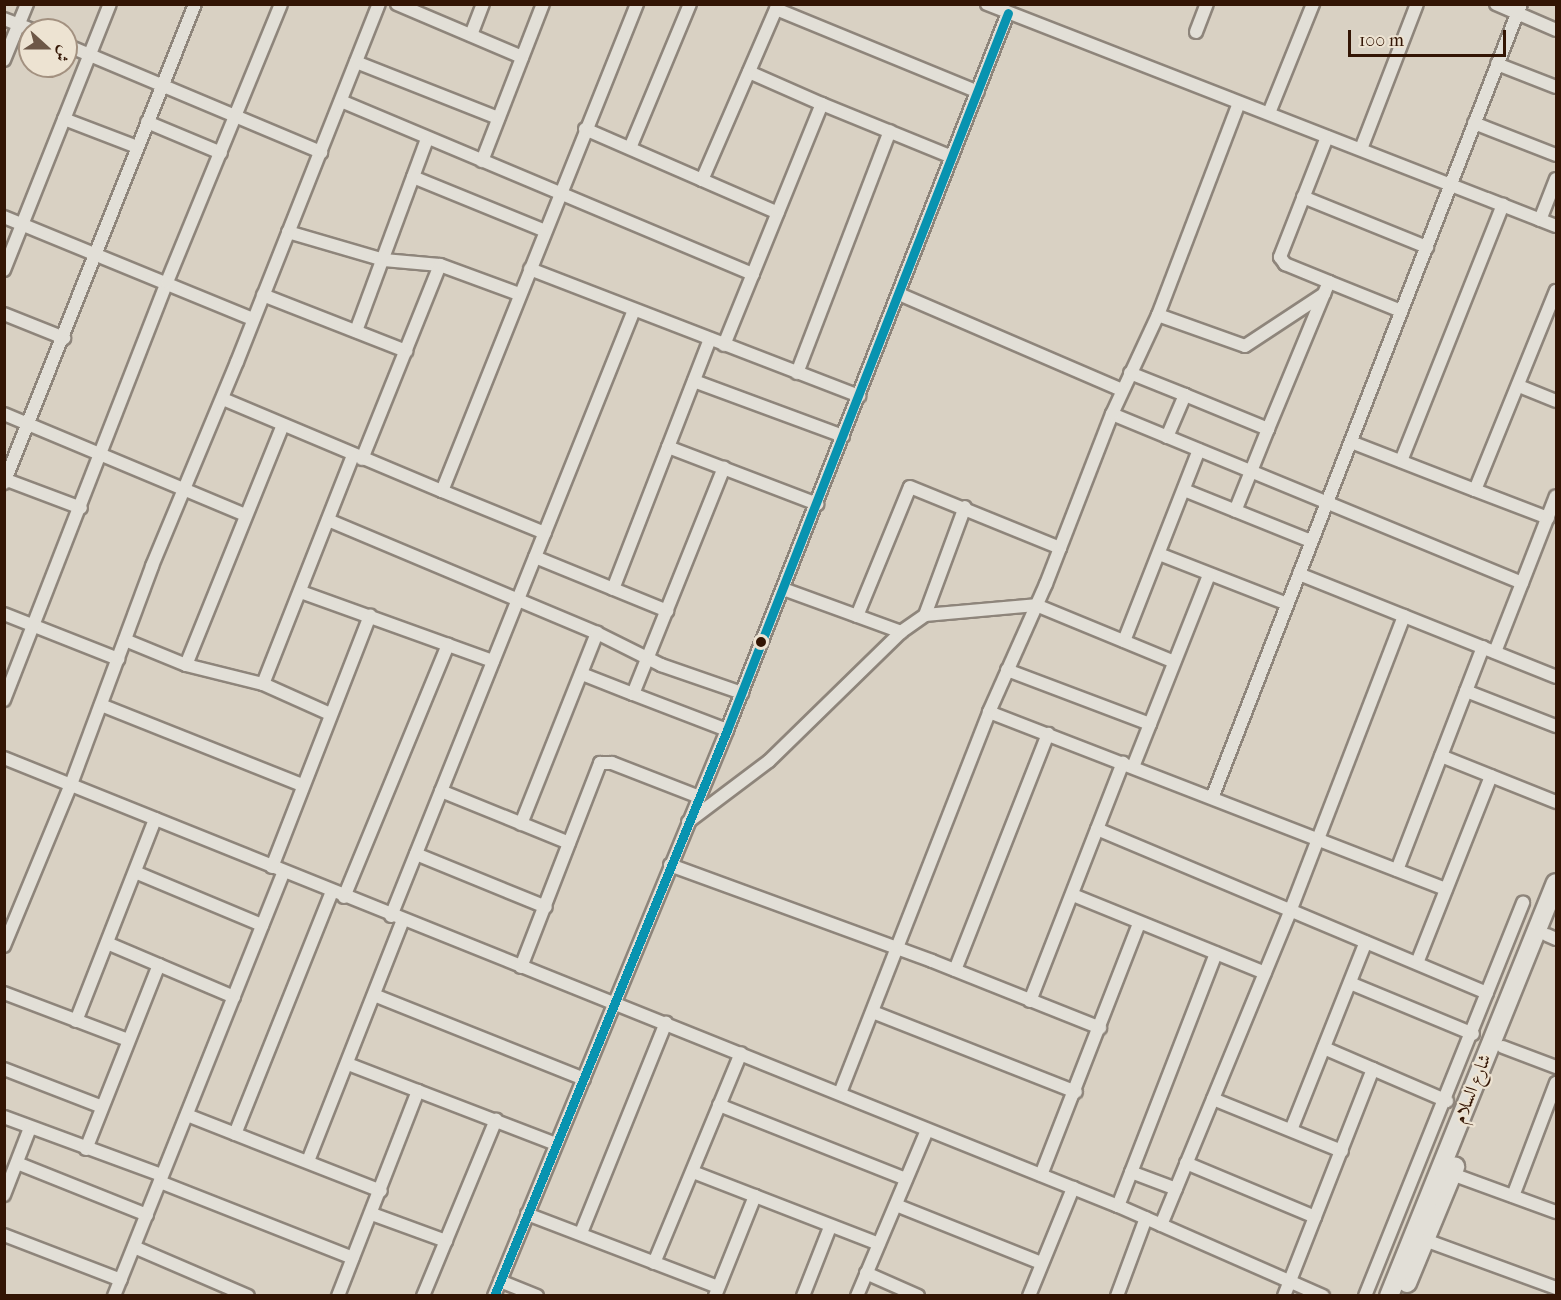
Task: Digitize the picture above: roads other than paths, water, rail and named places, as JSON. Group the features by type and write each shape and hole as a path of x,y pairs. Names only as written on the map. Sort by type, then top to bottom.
{"main road":[{"name":"شارع السلام","path":"1389,1296 1557,883"},
{"name":"شارع السلام","path":"1402,1296 1503,1047 1552,937 1557,914"}],"street":[{"path":"21,18 27,4"},
{"path":"4,270 110,4"},
{"path":"81,508 5,480 64,338 93,253 195,4"},
{"path":"4,700 103,454 167,282 281,4"},
{"path":"4,946 70,787 183,488 223,399 379,4"},
{"path":"397,4 522,57"},
{"path":"471,35 483,4"},
{"path":"482,161 543,4"},
{"path":"442,491 559,193 637,4"},
{"path":"630,148 690,4"},
{"path":"987,4 1005,9 1239,103 1557,226"},
{"path":"1196,32 1207,4"},
{"path":"1269,113 1313,4"},
{"path":"1361,149 1417,4"},
{"path":"1496,4 1519,9 1557,30"},
{"path":"702,180 777,7 978,92"},
{"path":"494,1296 742,693 978,92 1005,9"},
{"path":"1212,798 1519,9"},
{"path":"4,60 18,26"},
{"path":"78,50 321,152"},
{"path":"356,62 498,118"},
{"path":"1497,64 1557,87"},
{"path":"749,72 952,157"},
{"path":"341,101 753,274"},
{"path":"840,1093 989,712 1060,548 1122,390 1158,315 1239,103"},
{"path":"724,345 822,104"},
{"path":"64,119 137,147"},
{"path":"147,122 221,153"},
{"path":"1474,123 1557,155"},
{"path":"585,129 778,213"},
{"path":"797,373 890,131"},
{"path":"1327,137 1281,261 1326,288 1401,311"},
{"path":"356,331 427,139"},
{"path":"413,177 544,231"},
{"path":"1540,220 1557,179"},
{"path":"1303,197 1427,247"},
{"path":"1401,461 1503,205"},
{"path":"4,217 253,319"},
{"path":"288,232 384,260 440,265 519,294"},
{"path":"263,684 328,520 406,351 440,265"},
{"path":"530,268 859,396"},
{"path":"1158,315 1245,346 1326,288"},
{"path":"1235,511 1326,288"},
{"path":"1475,490 1519,386 1551,323 1557,291"},
{"path":"899,294 1122,390"},
{"path":"263,295 406,351"},
{"path":"308,1161 374,995 416,854 634,310"},
{"path":"4,314 64,338"},
{"path":"613,589 710,339"},
{"path":"1130,373 1268,429"},
{"path":"694,381 843,436"},
{"path":"1519,386 1557,401"},
{"path":"1167,437 1185,395"},
{"path":"223,399 358,458 544,533"},
{"path":"4,414 245,515"},
{"path":"1112,414 1522,583"},
{"path":"186,665 283,425"},
{"path":"1351,442 1548,518"},
{"path":"668,447 817,504"},
{"path":"1124,641 1199,450"},
{"path":"633,694 724,468"},
{"path":"856,616 909,489 965,507 1060,548"},
{"path":"1184,490 1311,542"},
{"path":"1495,652 1557,496"},
{"path":"925,615 965,507"},
{"path":"328,520 597,633 648,659 742,693"},
{"path":"1159,554 1287,604"},
{"path":"536,557 667,611"},
{"path":"1299,574 1557,677"},
{"path":"1030,1002 1097,829 1150,724 1209,575"},
{"path":"783,589 901,632"},
{"path":"301,592 493,661"},
{"path":"687,823 801,733 901,632 925,615 1036,605 1174,662"},
{"path":"4,614 118,659"},
{"path":"114,1296 262,926 302,785 370,615"},
{"path":"1161,1225 1291,909 1404,616"},
{"path":"521,824 597,633"},
{"path":"125,640 186,665 263,684 330,714"},
{"path":"236,1134 338,894 448,645"},
{"path":"1397,870 1483,647"},
{"path":"1007,670 1150,724"},
{"path":"582,674 727,730"},
{"path":"1466,691 1557,726"},
{"path":"101,705 302,785"},
{"path":"989,712 1446,889"},
{"path":"955,970 1048,734"},
{"path":"1442,756 1557,802"},
{"path":"4,758 70,787 666,1023 1118,1206 1323,1296"},
{"path":"521,967 601,762 699,797"},
{"path":"1417,963 1491,776"},
{"path":"441,791 569,843"},
{"path":"76,1021 155,819"},
{"path":"1097,829 1487,993"},
{"path":"416,854 546,907"},
{"path":"670,864 955,970 1030,1002 1100,1028"},
{"path":"135,872 262,926"},
{"path":"1073,895 1139,924 1265,973"},
{"path":"1365,1296 1447,1101 1523,903"},
{"path":"1041,1175 1076,1092 1139,924"},
{"path":"1291,1130 1366,942"},
{"path":"107,944 234,997"},
{"path":"1118,1206 1216,953"},
{"path":"86,1149 100,1106 159,965"},
{"path":"1350,983 1473,1034"},
{"path":"4,993 128,1040"},
{"path":"374,995 584,1079"},
{"path":"873,1012 1076,1092"},
{"path":"581,1233 666,1023"},
{"path":"1503,1047 1557,1067"},
{"path":"1324,1048 1447,1101"},
{"path":"654,1263 741,1053"},
{"path":"348,1064 556,1144"},
{"path":"4,1069 100,1106"},
{"path":"1284,1296 1373,1069"},
{"path":"1513,1196 1557,1083"},
{"path":"338,1296 381,1191 418,1091"},
{"path":"1214,1099 1342,1151"},
{"path":"719,1105 906,1179"},
{"path":"187,1115 381,1191"},
{"path":"4,1117 353,1258"},
{"path":"423,1296 496,1120"},
{"path":"4,1195 30,1128"},
{"path":"857,1296 927,1130"},
{"path":"1186,1163 1315,1217"},
{"path":"17,1164 147,1215"},
{"path":"693,1172 830,1227 879,1244"},
{"path":"1131,1172 1176,1189"},
{"path":"1452,1173 1557,1212"},
{"path":"1029,1296 1073,1188"},
{"path":"527,1214 581,1233 717,1291 755,1196"},
{"path":"896,1205 1041,1263"},
{"path":"372,1214 446,1241"},
{"path":"1117,1295 1146,1218"},
{"path":"803,1296 830,1227"},
{"path":"4,1235 121,1280"},
{"path":"1425,1240 1557,1288"},
{"path":"134,1247 241,1294"},
{"path":"866,1273 918,1296"},
{"path":"500,1281 537,1296"}]}
